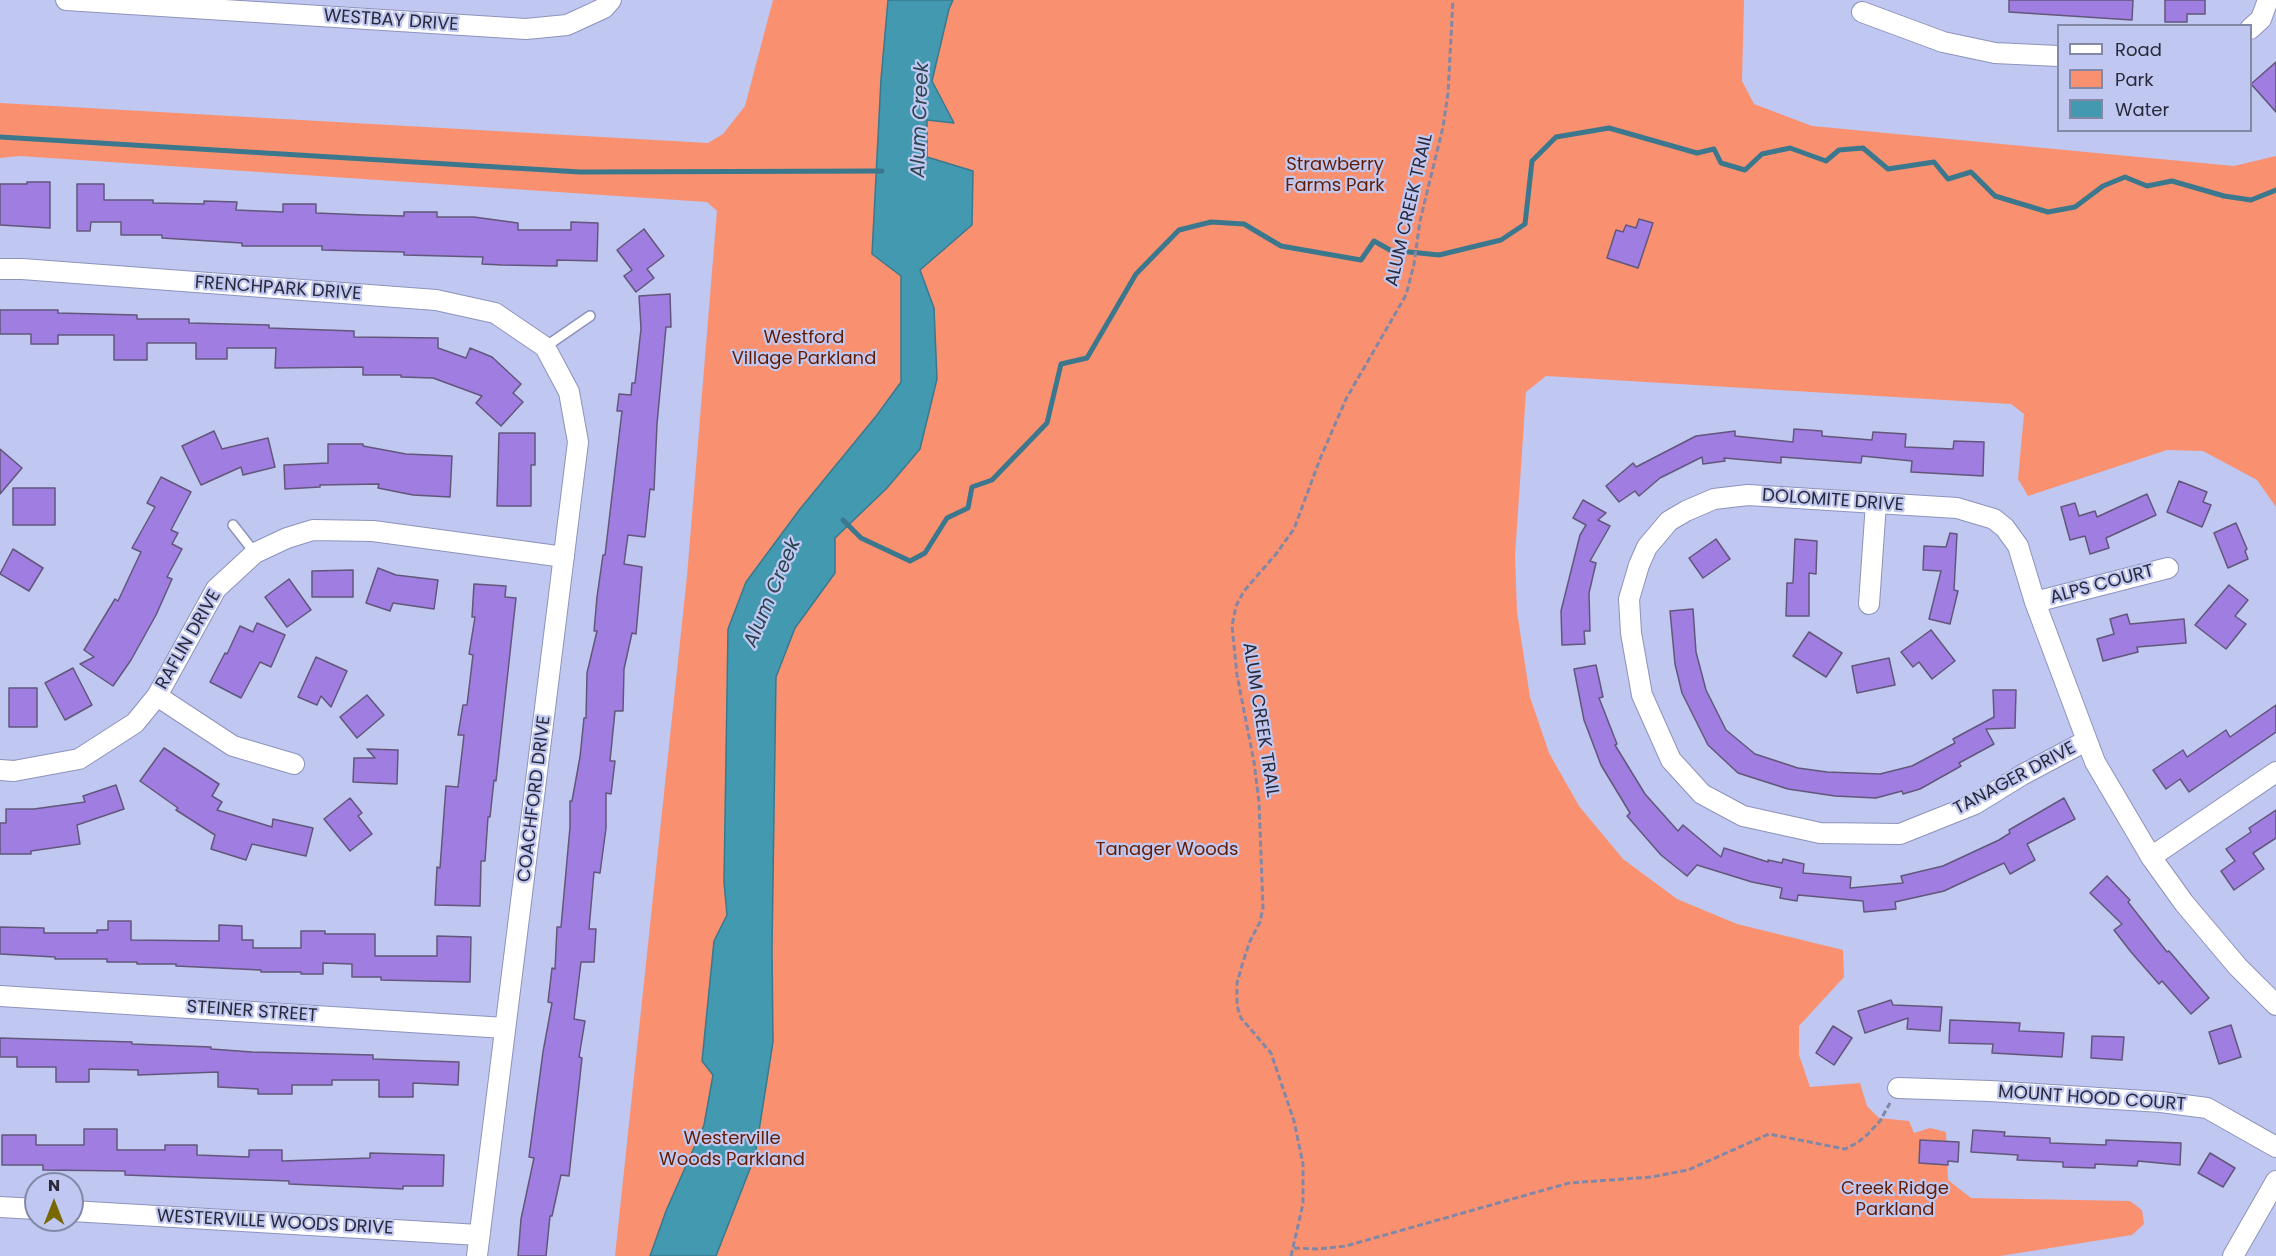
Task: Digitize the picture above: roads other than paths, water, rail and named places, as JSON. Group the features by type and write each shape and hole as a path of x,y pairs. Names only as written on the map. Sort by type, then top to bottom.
{"street":[{"name":"WESTBAY DRIVE","path":"66,0 526,29 567,25 608,4"},
{"path":"2252,27 2261,20 2268,0"},
{"path":"1862,12 1942,42 1995,53 2057,56"},
{"name":"FRENCHPARK DRIVE","path":"0,270 22,269 436,300 495,313 545,347"},
{"name":"COACHFORD DRIVE","path":"477,1256 578,442 569,392 545,347"},
{"name":"DOLOMITE DRIVE","path":"1639,565 1647,547 1669,521 1714,499 1748,495 1957,508 1994,519 2005,528 2018,546 2035,602 2095,762 2151,857 2184,903 2238,967 2276,1005"},
{"path":"1869,604 1876,503"},
{"name":"RAFLIN DRIVE","path":"0,770 14,771 79,759 135,723 157,696 216,589 255,554 286,538 313,530 373,531 564,557"},
{"name":"TANAGER DRIVE","path":"1639,565 1629,599 1631,633 1642,694 1671,760 1702,794 1743,816 1820,833 1900,834 1975,804 2022,775 2086,741"},
{"name":"ALPS COURT","path":"2035,602 2168,568"},
{"path":"157,696 233,746 294,764"},
{"path":"2151,857 2276,771"},
{"name":"STEINER STREET","path":"0,996 505,1028"},
{"name":"MOUNT HOOD COURT","path":"1898,1088 1990,1091 2161,1102 2207,1108 2276,1147"},
{"path":"2233,1256 2276,1181"},
{"path":"0,1207 24,1208"},
{"name":"WESTERVILLE WOODS DRIVE","path":"84,1212 479,1235"}],"lane":[{"path":"545,347 590,316"},
{"path":"233,525 255,554"}],"water":[{"name":"Alum Creek","path":"888,0 953,0 932,81 954,123 927,120 927,157 973,171 972,225 920,270 934,308 937,379 920,449 887,488 835,538 835,573 795,628 776,677 773,1042 755,1156 716,1256 650,1256 666,1211 704,1125 713,1075 702,1061 714,941 727,915 724,882 728,629 746,582 800,509 901,382 901,276 872,254 881,79"}],"waterway":[{"path":"843,520 861,538 910,561 925,553 947,518 968,508 972,487 992,480 1047,423 1061,364 1087,358 1136,274 1179,230 1211,222 1244,224 1281,246 1361,260 1374,241 1390,250 1439,255 1501,240 1525,224 1532,161 1556,137 1609,128 1697,153 1714,149 1721,163 1745,170 1762,154 1790,148 1826,161 1839,150 1863,148 1888,169 1934,162 1948,179 1971,172 1995,196 2048,212 2075,207 2103,186 2125,177 2147,186 2172,181 2224,196 2251,200 2276,190"},
{"path":"0,137 580,172 882,171"}],"park label":[{"name":"Strawberry Farms Park","path":"1335,175"},
{"name":"Westford Village Parkland","path":"804,348"},
{"name":"Tanager Woods","path":"1167,850"},
{"name":"Westerville Woods Parkland","path":"732,1149"},
{"name":"Creek Ridge Parkland","path":"1895,1199"}]}
